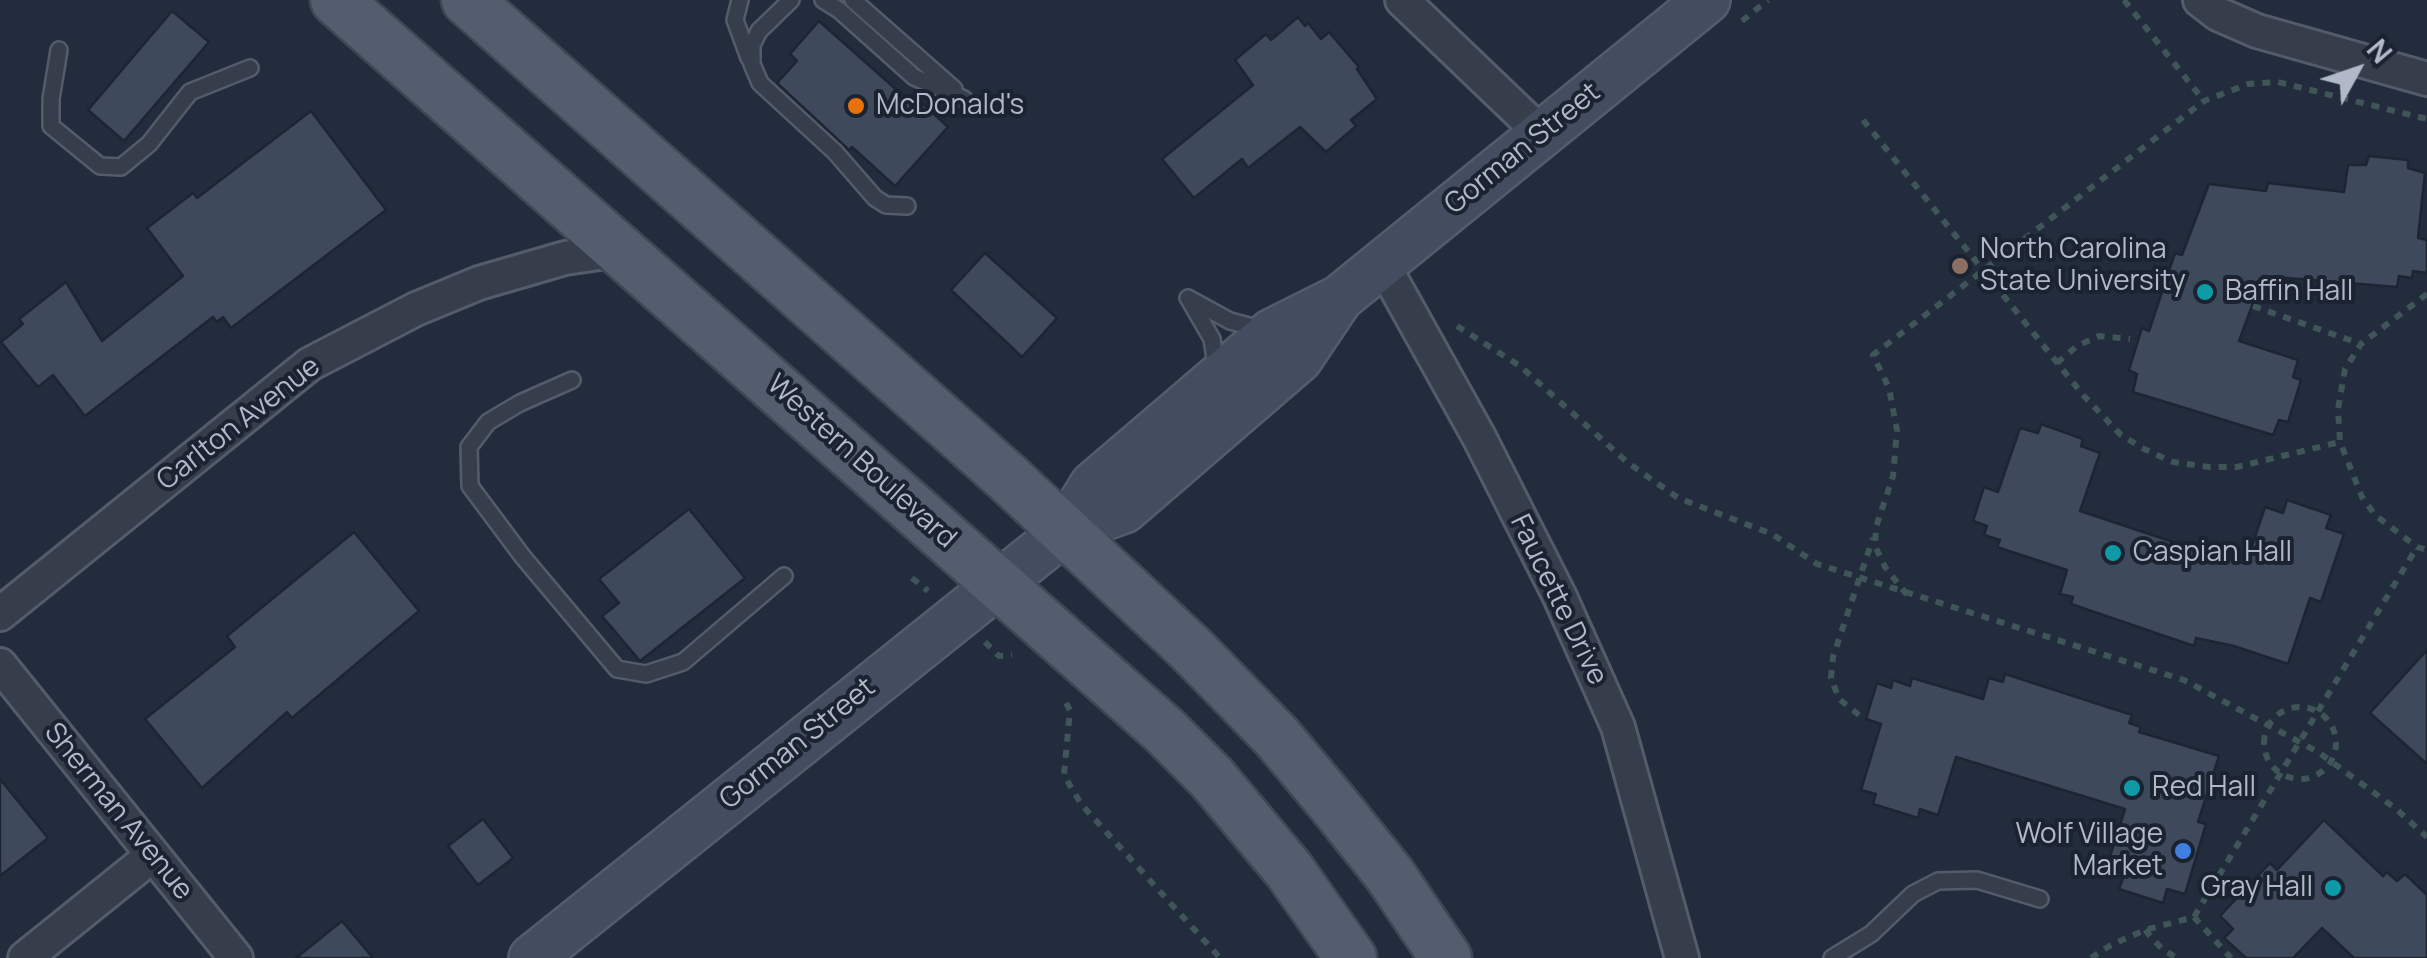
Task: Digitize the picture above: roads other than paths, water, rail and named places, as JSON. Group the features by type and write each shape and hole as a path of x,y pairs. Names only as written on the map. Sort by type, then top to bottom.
{"main road":[{"name":"Western Boulevard","path":"336,0 1165,731 1212,778 1290,870 1351,958"},
{"path":"466,0 1065,530 1179,638 1276,738 1390,875 1446,958"},
{"name":"Gorman Street","path":"1065,530 1092,485 1272,332 1340,298 1542,134 1717,16"},
{"name":"Gorman Street","path":"534,957 1065,530 1124,510 1299,359 1340,298"}],"street":[{"path":"1402,0 1542,134"},
{"path":"2200,0 2218,14 2257,31 2427,78"},
{"name":"Carlton Avenue","path":"0,614 310,364 416,309 479,283 565,258 620,250"},
{"name":"Faucette Drive","path":"1382,263 1506,491 1618,727 1682,958"},
{"name":"Sherman Avenue","path":"0,665 236,958"},
{"path":"24,958 154,855"}],"lane":[{"path":"740,0 736,20 760,83 835,152 875,198 886,205 907,206"},
{"path":"752,64 752,45 758,31 791,0"},
{"path":"822,0 839,10 914,77 964,98 853,0"},
{"path":"59,50 51,126 100,166 122,167 149,144 190,92 250,68"},
{"path":"1218,379 1212,339 1188,298 1230,321 1272,332"},
{"path":"572,380 488,422 469,447 470,486 617,669 646,674 683,662 784,576"},
{"path":"1832,958 1870,934 1913,894 1938,881 1976,880 2040,900"}],"place":[{"name":"McDonald's","path":"856,106"},
{"name":"North Carolina State University","path":"1960,266"},
{"name":"Baffin Hall","path":"2205,292"},
{"name":"Caspian Hall","path":"2113,553"},
{"name":"Red Hall","path":"2132,788"},
{"name":"Wolf Village Market","path":"2183,851"},
{"name":"Gray Hall","path":"2333,888"}]}
